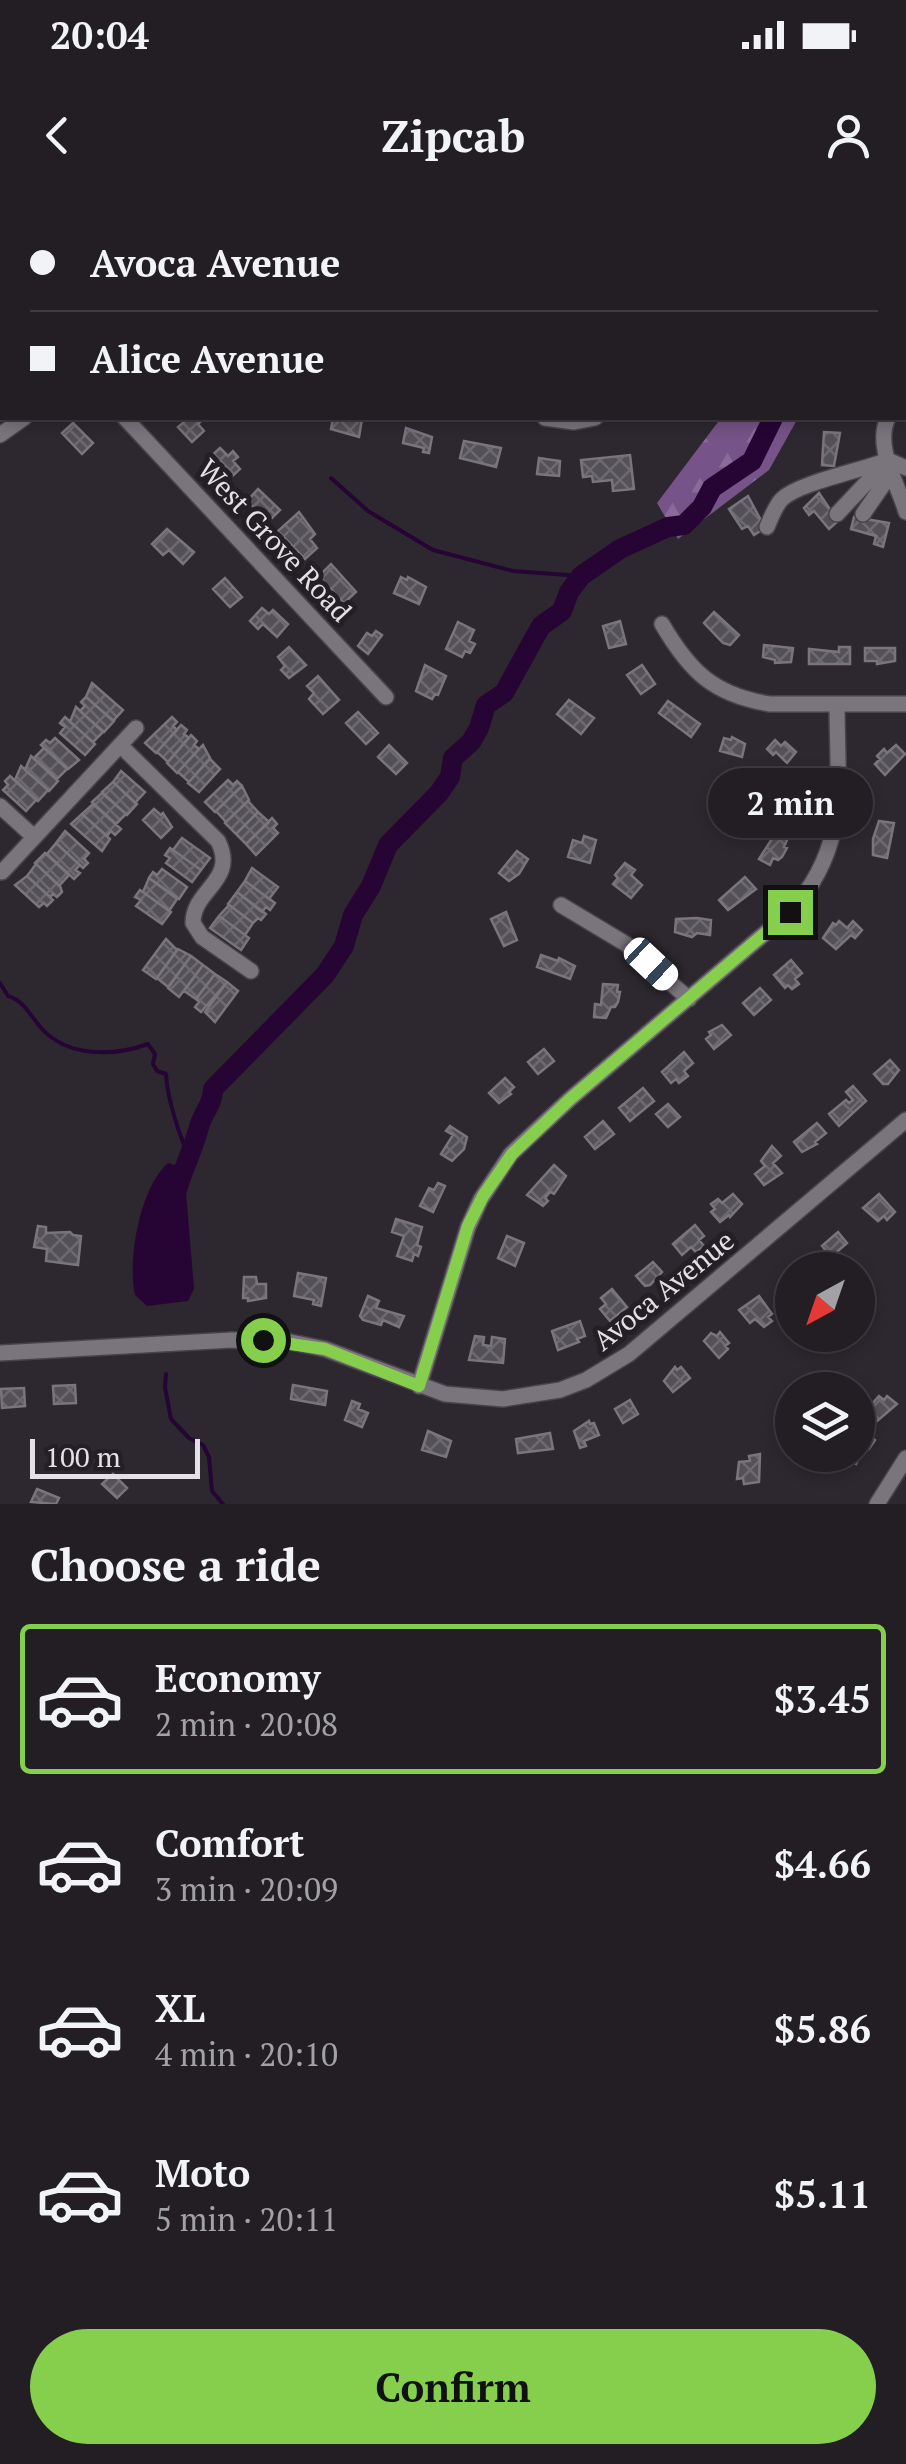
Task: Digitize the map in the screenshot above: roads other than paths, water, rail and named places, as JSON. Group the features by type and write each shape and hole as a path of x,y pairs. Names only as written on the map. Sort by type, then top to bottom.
{"street":[{"path":"0,435 21,420"},
{"name":"West Grove Road","path":"128,420 386,698"},
{"path":"887,420 884,426 888,460 906,512"},
{"path":"888,460 906,472"},
{"path":"863,514 884,486 888,460"},
{"path":"837,514 888,460"},
{"path":"766,527 780,500 797,489 888,460"},
{"path":"662,624 695,672 731,694 770,704 906,704"},
{"path":"419,1386 463,1241 497,1174 534,1131 790,912 818,878 837,818 837,704"},
{"path":"2,872 136,728"},
{"path":"120,745 218,842 225,855 223,870 198,906 193,924 202,937 249,965"},
{"path":"0,806 34,837"},
{"path":"561,905 626,944 688,999"},
{"name":"Avoca Avenue","path":"0,1354 274,1340 325,1349 419,1386 472,1398 518,1398 560,1390 610,1367 906,1120"},
{"path":"878,1504 906,1458"}],"waterway":[{"path":"175,1197 213,1089 325,975 344,946 353,915 371,886 388,845 439,793 450,777 453,758 471,742 486,705 504,693 541,626 562,611 581,576 620,549 668,527 684,525 702,507 712,488 752,461 772,420"},
{"path":"331,478 368,511 433,550 513,571 581,576"},
{"path":"0,983 42,1029 65,1045 107,1052 148,1044 155,1054 153,1064 157,1071 166,1074 175,1117 190,1158"},
{"path":"166,1374 171,1419 189,1438 203,1445 209,1457 212,1491 223,1504"}]}
